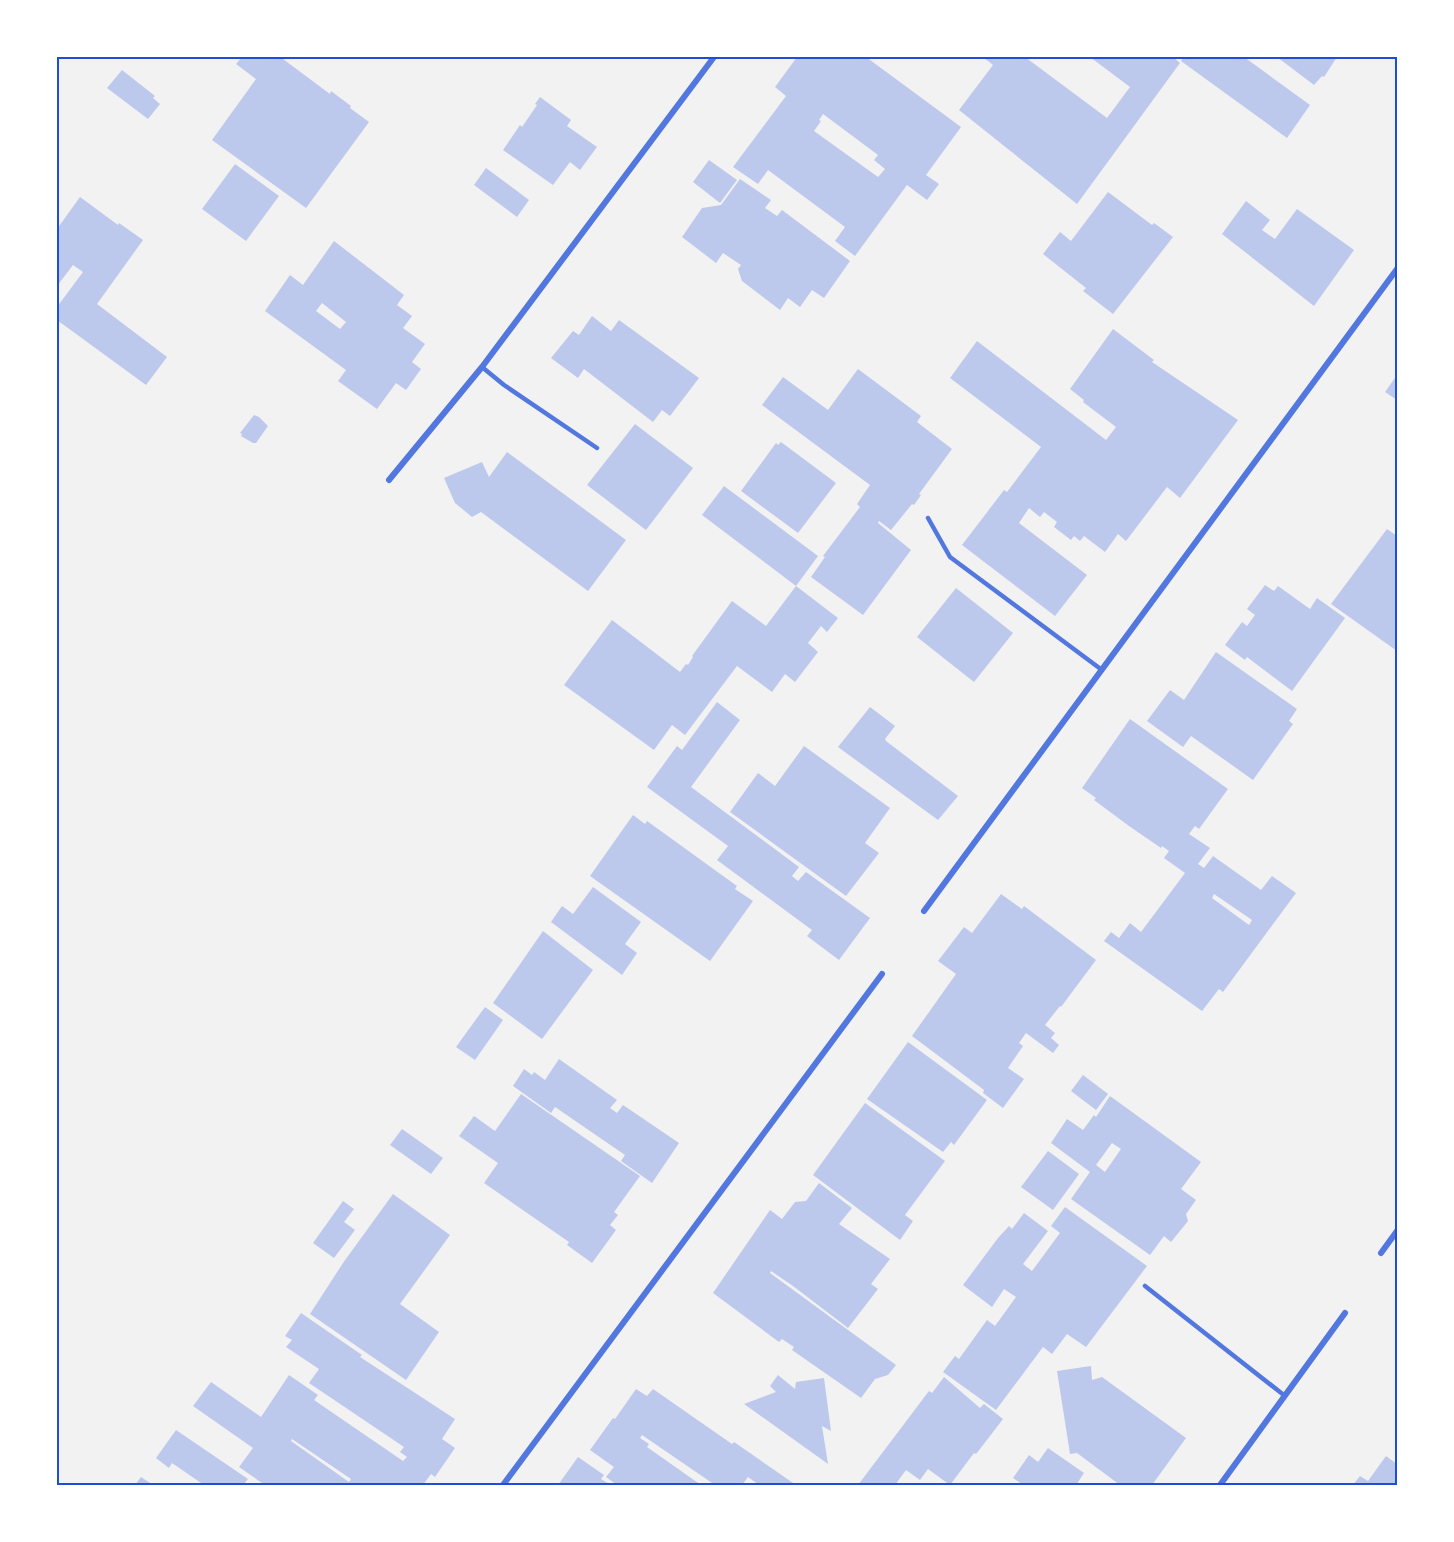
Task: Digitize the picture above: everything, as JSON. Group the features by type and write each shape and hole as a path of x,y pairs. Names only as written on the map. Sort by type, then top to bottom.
{"street":[{"path":"389,480 482,368 714,57"},
{"path":"924,911 1397,269"},
{"path":"503,1485 882,974"},
{"path":"1381,1253 1397,1232"},
{"path":"1220,1485 1345,1313"}],"lane":[{"path":"482,368 597,448"},
{"path":"928,518 951,557 1101,670"},
{"path":"1145,1286 1285,1396"}],"building":[{"path":"242,57 285,57 283,59 330,94 331,91 369,122 306,208 212,140 256,79 236,64"},
{"path":"797,57 866,57 961,127 926,175 939,184 927,200 907,185 855,256 835,241 845,227 768,170 758,184 733,167 786,96 775,87","holes":["823,114 878,155 874,160 885,169 878,177 814,131 821,121 819,120"]},
{"path":"983,57 1025,57 1107,118 1130,87 1090,57 1173,57 1180,63 1077,204 959,110 993,65"},
{"path":"1184,57 1244,57 1310,105 1287,138 1181,61"},
{"path":"1277,57 1337,57 1324,77 1322,76 1314,85"},
{"path":"122,70 155,96 153,98 160,104 148,119 107,88"},
{"path":"540,97 571,120 567,126 597,147 580,170 570,162 553,185 503,150 520,125 522,127"},
{"path":"709,160 737,180 720,203 693,182"},
{"path":"235,164 279,196 246,241 202,209"},
{"path":"486,168 529,200 517,217 474,185"},
{"path":"740,179 771,200 765,208 777,216 782,210 850,261 824,298 812,290 800,307 788,298 780,310 742,281 738,269 741,265 723,253 716,263 682,237 702,208 721,205"},
{"path":"1108,192 1152,225 1154,223 1173,237 1113,314 1083,291 1086,288 1043,254 1060,232 1071,241"},
{"path":"80,197 143,240 97,304 167,357 146,385 57,320 57,307 83,272 73,265 57,286 57,229"},
{"path":"1246,201 1270,220 1262,230 1275,239 1297,209 1354,250 1314,306 1222,234"},
{"path":"334,241 404,295 397,305 412,316 403,328 425,344 412,362 421,369 406,390 396,383 377,409 338,381 346,370 265,311 290,275 303,285","holes":["322,303 346,322 340,329 316,311"]},
{"path":"592,316 611,331 619,320 699,378 670,416 662,410 653,422 584,369 578,378 551,358 573,331 579,335"},
{"path":"1113,329 1154,360 1152,362 1238,420 1180,498 1167,487 1126,541 1118,534 1105,552 1084,536 1080,541 1074,536 1071,540 1054,527 1057,522 1044,512 1040,517 1029,508 1019,523 1087,575 1055,616 962,545 1004,490 1007,492 1041,447 950,378 977,341 1106,440 1116,427 1070,389"},
{"path":"858,369 921,416 917,422 952,449 919,494 921,495 914,505 912,504 891,530 879,521 878,523 911,550 863,615 811,577 825,557 823,556 860,507 857,504 870,485 762,405 783,377 828,410"},
{"path":"1397,375 1397,400 1385,392"},
{"path":"254,415 268,426 256,443 241,436 240,433"},
{"path":"635,424 693,468 646,530 587,485"},
{"path":"781,442 836,483 798,533 741,491 776,443 778,445"},
{"path":"507,452 626,540 588,591 481,512 472,517 455,503 444,478 482,462 489,477"},
{"path":"724,486 818,556 796,586 702,515"},
{"path":"1387,529 1397,536 1397,651 1331,604"},
{"path":"1265,585 1274,591 1278,586 1310,609 1317,598 1345,618 1292,691 1247,657 1245,660 1225,645 1242,622 1247,626 1255,615 1247,609"},
{"path":"796,586 838,618 827,632 821,626 808,643 818,652 795,682 785,674 772,692 737,666 685,735 672,725 654,750 564,685 612,620 680,672 686,664 688,665 692,656 732,601 766,626"},
{"path":"956,588 1013,633 974,682 917,637"},
{"path":"1216,652 1297,709 1289,721 1293,724 1253,780 1191,736 1183,747 1147,721 1170,690 1184,700"},
{"path":"717,702 740,720 691,787 799,867 792,876 798,881 806,872 870,918 839,960 807,936 812,930 717,860 728,846 647,787 677,746 682,750"},
{"path":"870,707 895,726 885,739 886,741 958,796 938,820 838,747"},
{"path":"1130,719 1228,789 1199,829 1195,826 1189,834 1210,848 1198,864 1204,868 1213,856 1261,890 1272,876 1296,893 1223,992 1219,989 1202,1011 1104,941 1111,932 1119,938 1130,923 1141,932 1185,873 1164,858 1169,851 1129,826 1082,788","holes":["1214,894 1252,920 1249,925 1212,898"]},
{"path":"804,746 890,808 865,843 879,853 846,896 730,812 758,773 775,786"},
{"path":"633,815 645,824 647,821 737,886 735,889 753,901 710,961 590,876"},
{"path":"593,887 641,922 625,944 637,953 622,975 551,922 562,906 573,914"},
{"path":"1001,894 1022,909 1024,906 1096,960 1045,1025 1055,1033 1051,1038 1059,1045 1053,1053 1026,1033 1019,1043 1023,1046 1008,1068 1024,1079 1003,1108 983,1093 984,1090 912,1036 956,974 938,961 964,927 972,933"},
{"path":"543,931 593,970 542,1039 493,1003"},
{"path":"485,1007 503,1020 475,1060 456,1047"},
{"path":"908,1042 987,1100 954,1145 951,1142 943,1152 867,1099"},
{"path":"559,1059 617,1100 610,1108 617,1113 623,1105 679,1143 652,1183 621,1161 625,1155 555,1107 551,1113 513,1086 524,1069 532,1075 534,1072 545,1080"},
{"path":"1083,1075 1108,1094 1096,1110 1071,1091"},
{"path":"521,1094 640,1176 614,1212 618,1215 610,1225 616,1230 592,1263 567,1245 569,1242 484,1183 498,1163 459,1136 474,1116 495,1131"},
{"path":"1110,1096 1201,1162 1181,1189 1196,1200 1186,1214 1188,1221 1171,1242 1164,1236 1150,1255 1071,1199 1090,1172 1051,1143 1067,1119 1083,1130 1094,1115 1096,1117","holes":["1112,1143 1121,1149 1105,1172 1096,1165"]},
{"path":"865,1103 945,1161 905,1215 913,1221 900,1240 813,1175"},
{"path":"402,1129 443,1158 431,1174 390,1145"},
{"path":"1048,1151 1079,1174 1053,1210 1021,1187"},
{"path":"819,1183 852,1208 839,1224 890,1259 871,1284 878,1289 848,1328 793,1286 771,1271 770,1273 896,1365 888,1375 875,1379 861,1398 792,1350 794,1347 782,1339 779,1342 713,1293 770,1210 782,1219 795,1202 806,1201"},
{"path":"393,1194 450,1235 400,1304 439,1332 406,1380 310,1314 343,1263"},
{"path":"343,1201 354,1209 344,1222 355,1230 334,1258 313,1243"},
{"path":"1065,1207 1147,1266 1086,1347 1067,1334 1052,1354 1043,1347 996,1410 943,1372 955,1356 959,1359 987,1320 995,1326 1016,1297 1004,1289 992,1307 963,1285 998,1238 1009,1226 1012,1229 1024,1213 1048,1231 1023,1264 1032,1271 1060,1233 1051,1226"},
{"path":"301,1313 362,1355 360,1357 455,1419 442,1439 455,1448 435,1477 431,1474 423,1485 265,1485 239,1467 253,1448 193,1406 211,1382 261,1417 289,1375 318,1395 314,1400 403,1461 407,1457 400,1452 404,1447 309,1383 319,1369 286,1347 292,1340 285,1336","holes":["292,1439 351,1479 349,1482 291,1441"]},
{"path":"1091,1366 1092,1380 1102,1377 1186,1438 1152,1485 1120,1485 1077,1453 1070,1454 1057,1371"},
{"path":"778,1375 795,1389 796,1382 824,1378 831,1431 822,1426 828,1464 744,1404 776,1392 770,1386"},
{"path":"944,1377 980,1408 984,1404 1003,1419 980,1449 976,1454 974,1453 950,1485 928,1469 920,1480 906,1470 895,1485 858,1485 929,1391 932,1393"},
{"path":"636,1389 647,1396 653,1389 796,1485 759,1485 748,1477 742,1485 715,1485 642,1435 640,1438 649,1444 647,1447 701,1485 617,1485 606,1477 614,1467 590,1450"},
{"path":"176,1430 248,1479 243,1485 204,1485 172,1463 169,1468 156,1458"},
{"path":"1048,1448 1084,1473 1076,1485 1023,1485 1013,1478 1029,1455 1038,1462"},
{"path":"1386,1456 1397,1464 1397,1485 1353,1485 1360,1476 1368,1481"},
{"path":"578,1457 604,1475 601,1479 611,1485 558,1485"},
{"path":"141,1477 153,1485 135,1485"}]}
